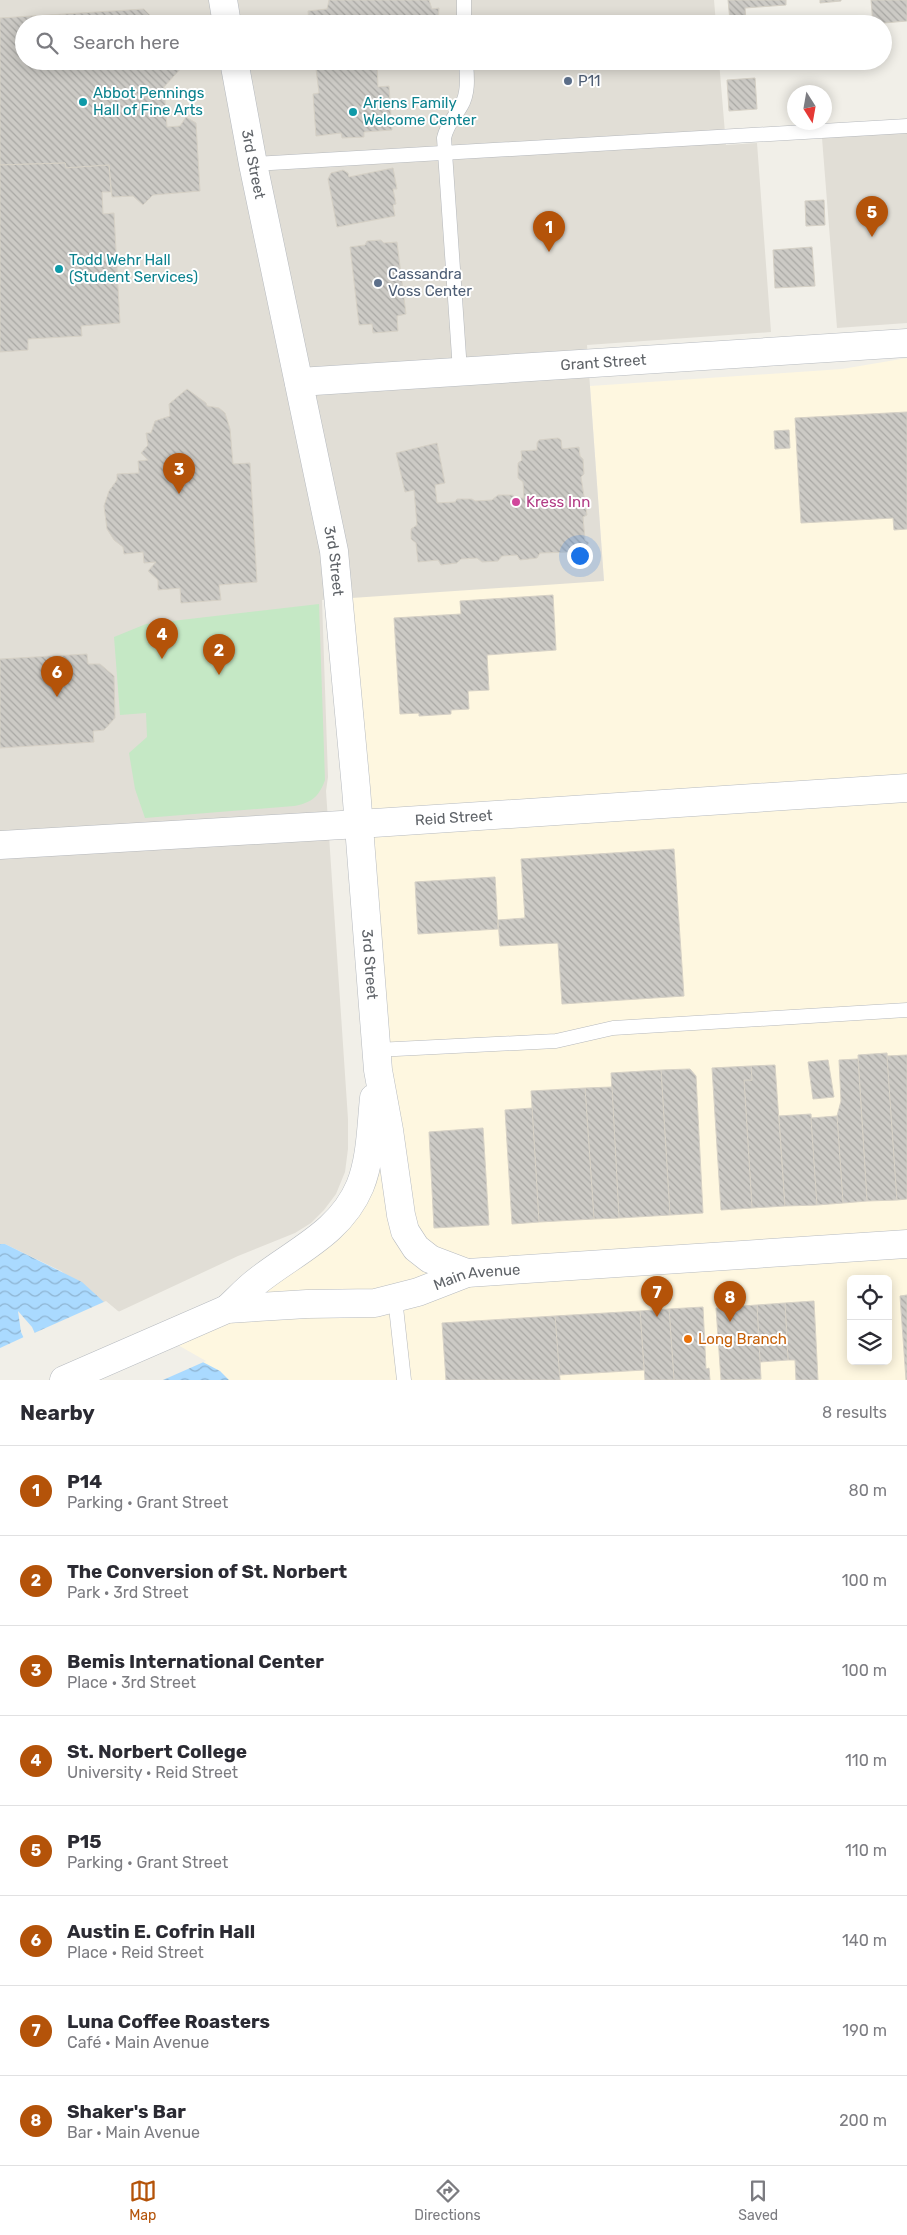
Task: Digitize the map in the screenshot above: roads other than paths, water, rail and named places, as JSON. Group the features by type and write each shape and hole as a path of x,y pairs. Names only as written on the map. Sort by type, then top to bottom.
{"main road":[{"path":"223,0 226,15"},
{"name":"3rd Street","path":"236,70 253,164 334,551 359,824 377,1060"},
{"name":"Grant Street","path":"299,382 907,343"},
{"name":"Reid Street","path":"0,845 359,824 907,788"},
{"path":"377,1060 405,1231 416,1248 430,1259 467,1272"},
{"path":"227,1310 255,1283 326,1233 350,1208 361,1184 368,1148 377,1060"},
{"name":"Main Avenue","path":"64,1380 227,1310 307,1304 375,1303 418,1292 467,1272 907,1244"}],"lane":[{"path":"464,0 464,15"},
{"path":"460,371 444,152 446,127 464,100 467,70"},
{"path":"253,164 907,126"},
{"path":"377,1060 556,1041 613,1028 907,1010"},
{"path":"395,1298 404,1380"}],"water":[{"path":"0,1244 5,1244 82,1282 116,1313 220,1371 229,1380 56,1380 32,1327 18,1311 21,1332 43,1380 0,1380"}],"place":[{"name":"P11","path":"568,81"},
{"name":"Abbot Pennings Hall of Fine Arts","path":"83,102"},
{"name":"Ariens Family Welcome Center","path":"353,112"},
{"name":"P15","path":"872,237"},
{"name":"P14","path":"549,252"},
{"name":"Todd Wehr Hall (Student Services)","path":"59,269"},
{"name":"Cassandra Voss Center","path":"378,283"},
{"name":"Bemis International Center","path":"179,494"},
{"name":"Kress Inn","path":"516,502"},
{"name":"St. Norbert College","path":"162,659"},
{"name":"The Conversion of St. Norbert","path":"219,675"},
{"name":"Austin E. Cofrin Hall","path":"57,697"},
{"name":"Luna Coffee Roasters","path":"657,1317"},
{"name":"Shaker's Bar","path":"730,1322"},
{"name":"Long Branch","path":"688,1339"}]}
